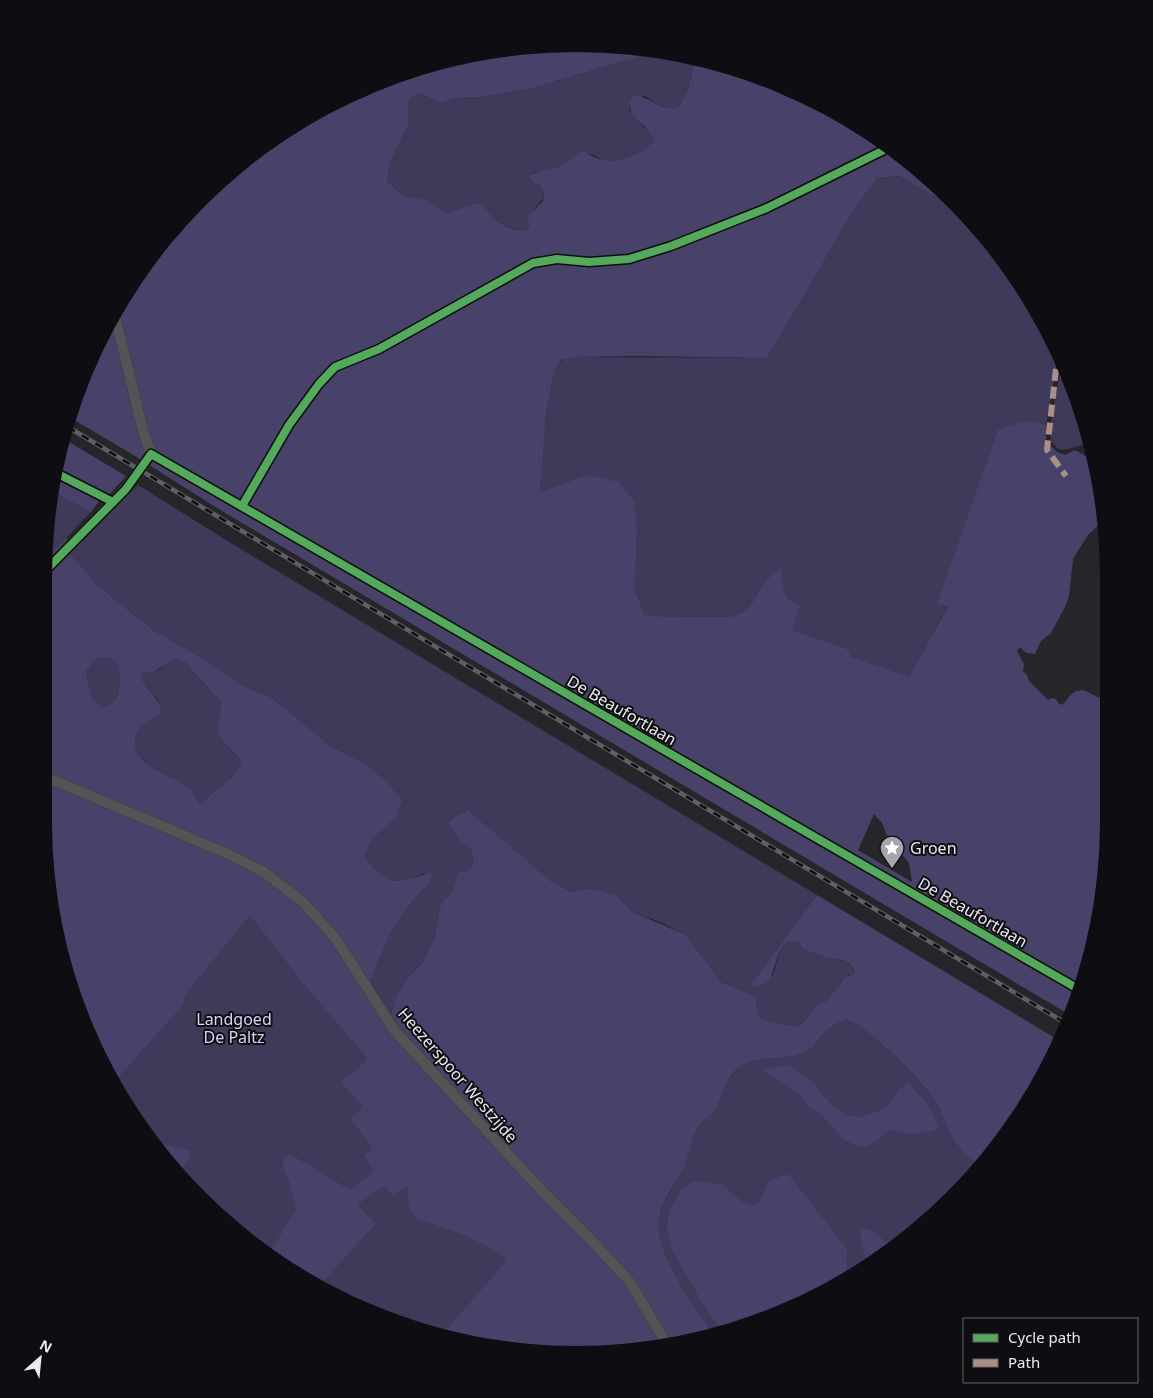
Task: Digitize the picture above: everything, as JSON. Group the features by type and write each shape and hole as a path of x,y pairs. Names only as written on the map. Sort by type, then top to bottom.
{"street":[{"path":"53,563 126,489 151,454 143,432 117,326"},
{"name":"De Beaufortlaan","path":"151,454 1074,987"},
{"name":"Heezerspoor Westzijde","path":"52,779 228,854 264,872 303,902 336,939 394,1030 542,1191 630,1282 663,1338"}],"green space":[{"path":"639,57 694,66 687,92 679,106 665,107 645,96 629,100 629,109 644,128 651,132 654,140 640,152 621,160 609,162 593,155 585,154 575,156 556,168 534,172 530,180 539,185 544,193 541,202 535,207 526,230 511,228 502,224 478,203 448,212 439,209 426,200 403,195 387,181 390,163 408,125 409,99 417,93 440,103 456,98 483,97 533,88"},
{"path":"900,176 939,199 947,206 970,231 1012,285 1030,314 1057,367 1046,425 1027,422 998,429 938,603 948,605 909,678 851,657 850,650 792,630 793,604 785,592 782,568 769,577 745,610 732,617 645,616 635,590 637,529 540,494 548,404 555,371 560,362 574,357 767,358 854,210 877,178"},
{"path":"1060,373 1084,444 1064,450 1057,448 1051,441 1051,423"},
{"path":"62,480 98,502 91,512 53,551 57,508"},
{"path":"138,485 234,545 817,895 752,985 773,975 780,951 788,943 793,942 800,943 802,948 827,958 847,962 854,969 855,975 849,975 842,980 829,999 815,1007 799,1025 791,1026 761,1019 758,1015 756,996 721,982 686,935 660,922 633,912 614,895 591,888 572,892 552,882 466,810 466,814 448,823 461,842 471,850 474,863 466,871 458,872 452,893 441,903 434,936 423,962 411,974 392,1021 369,983 392,930 415,898 430,883 424,873 404,880 391,881 373,868 365,856 371,840 382,829 356,759 332,747 271,697 243,686 195,654 153,630 97,585 67,552 86,535 88,536"},
{"path":"98,657 112,659 119,667 117,698 109,705 102,707 92,698 86,671"},
{"path":"176,658 186,663 221,702 223,738 241,763 232,777 200,804 192,792 184,785 146,763 139,756 135,747 136,737 142,726 158,717 158,700 144,684 141,678 143,673 159,670"},
{"name":"Landgoed De Paltz","path":"52,785 218,854 446,1093 538,1344 508,1341 441,1328 376,1306 345,1291 285,1257 258,1237 206,1192 183,1167 141,1113 123,1084 92,1022 80,990 70,957 57,890 52,822"},
{"path":"847,1020 856,1024 894,1055 918,1079 937,1104 955,1141 974,1162 947,1192 922,1215 868,1257 838,1275 777,1306 710,1328 686,1294 669,1262 659,1232 660,1212 683,1168 695,1130 713,1112 727,1082 735,1071 747,1063 764,1059 790,1057 806,1052 812,1048 828,1029"}],"shaded area":[{"path":"576,52 639,57 533,88 483,97 456,98 440,103 418,93 409,99 408,125 390,163 387,181 403,195 426,200 439,209 448,212 478,203 502,224 511,228 526,230 529,226 528,216 543,201 544,193 539,185 530,180 530,176 537,172 564,165 582,151 601,160 613,161 633,155 646,148 654,140 648,130 635,118 629,100 635,96 642,97 666,108 679,106 687,92 694,66 745,80 777,92 839,123 895,161 939,199 900,176 877,178 854,210 767,358 638,356 574,357 561,360 552,381 546,415 540,493 587,475 618,482 634,500 637,529 635,590 645,616 732,617 746,609 770,576 782,568 783,586 787,596 794,604 800,607 792,630 850,650 851,657 909,677 948,606 937,604 998,429 1027,421 1046,425 1046,441 1057,452 1065,455 1075,450 1086,457 1098,526 1088,535 1073,559 1069,596 1051,633 1041,641 1035,654 1026,653 1020,647 1017,651 1024,664 1023,671 1029,681 1048,700 1056,699 1062,705 1072,693 1081,690 1100,697 1100,822 1096,890 1083,957 1065,1012 217,508 76,421 92,376 123,314 141,285 183,231 231,183 285,141 315,123 376,92 441,70 508,57","holes":["874,814 882,823 888,838 909,863 912,882 858,850"]},
{"path":"70,442 126,476 107,497 98,502 91,512 59,494"},
{"path":"67,537 68,552 97,585 153,630 195,654 243,686 271,697 332,747 356,759 384,779 402,800 397,816 371,840 365,856 373,868 391,881 411,879 433,873 430,883 415,898 392,930 369,983 392,1020 392,1011 397,995 411,974 423,962 434,937 441,903 452,893 458,872 466,871 474,863 471,850 461,842 448,823 460,814 466,814 466,809 552,882 572,892 591,888 615,895 633,912 686,935 721,982 756,996 758,1015 761,1019 791,1026 799,1025 815,1007 829,999 845,977 855,974 854,969 847,962 827,958 802,948 800,943 792,942 787,943 782,948 769,981 756,987 751,985 817,895 1054,1037 1030,1084 1012,1113 974,1162 955,1141 928,1090 894,1055 867,1032 847,1020 828,1029 812,1048 806,1052 790,1057 764,1059 747,1063 740,1067 730,1077 711,1115 696,1130 682,1171 665,1199 659,1218 659,1232 669,1262 686,1294 710,1328 645,1341 576,1346 508,1341 446,1329 506,1262 500,1253 466,1236 413,1215 408,1199 408,1185 393,1196 385,1186 363,1200 358,1206 375,1224 324,1280 272,1248 296,1209 290,1184 283,1167 284,1158 290,1154 350,1190 374,1171 364,1156 373,1149 350,1118 363,1107 341,1082 368,1059 307,988 250,915 187,992 182,1006 119,1076 92,1022 70,957 57,890 52,822 52,576 53,551","holes":["98,657 112,659 119,667 117,698 114,702 102,707 92,698 86,671","176,658 186,663 221,702 219,734 241,763 232,777 200,804 192,791 185,785 146,763 139,756 135,747 139,729 147,722 158,717 161,710 157,700 141,678 143,673 153,672"]},
{"path":"789,1065 814,1084 831,1104 848,1116 861,1117 884,1109 891,1103 899,1089 908,1083 927,1103 939,1129 913,1134 893,1130 886,1132 875,1142 867,1146 857,1146 844,1140 822,1115 807,1106 800,1094 763,1069"},
{"path":"165,1144 189,1150 191,1156 183,1167"},
{"path":"788,1174 847,1249 846,1270 777,1306 718,1326 703,1304 673,1252 667,1228 673,1204 681,1190 693,1182 702,1181 723,1185 743,1203 753,1206 761,1199 768,1181"},
{"path":"866,1228 888,1242 866,1258 861,1244 861,1229"}],"railway":[{"path":"73,430 1061,1021"}],"marked path":[{"path":"1056,366 1047,450 1066,476"}],"cycle path":[{"path":"242,506 289,425 319,384 335,367 379,349 533,263 557,259 589,262 629,259 671,246 767,208 882,151"},
{"path":"53,563 126,489 151,454 1074,987"},
{"path":"63,476 113,502"}],"place":[{"name":"Groen","path":"892,869"}]}
